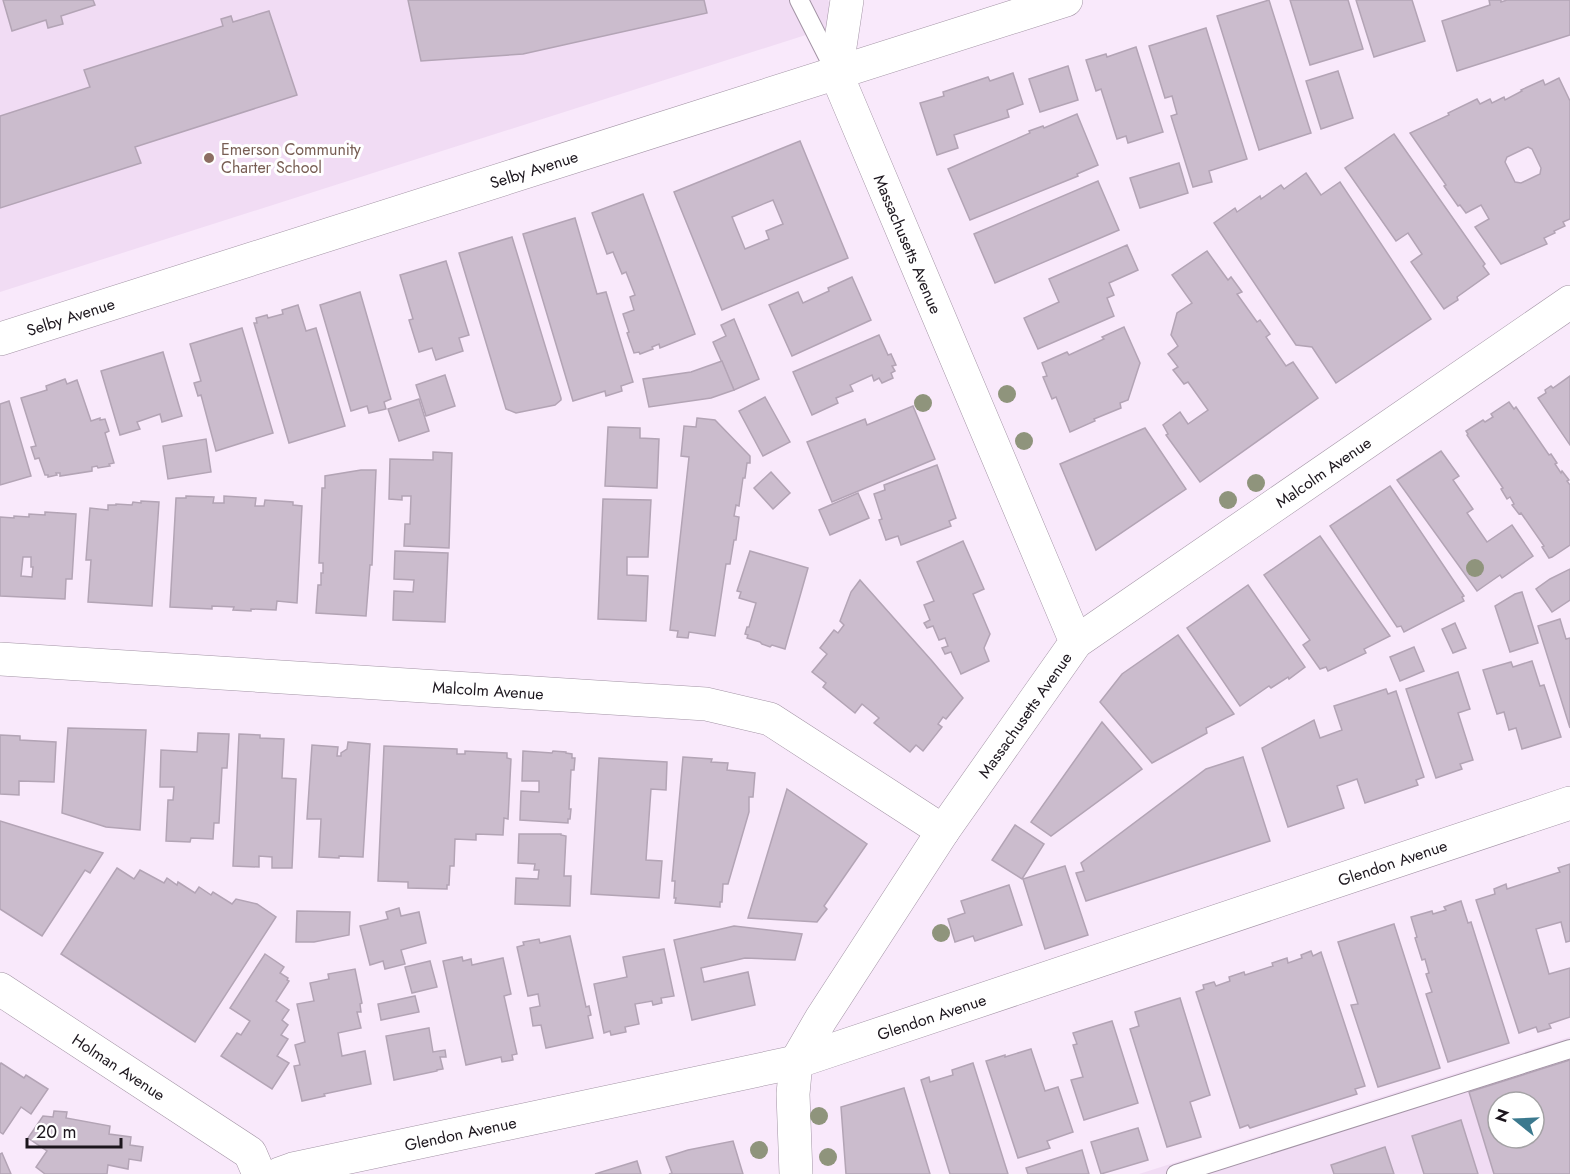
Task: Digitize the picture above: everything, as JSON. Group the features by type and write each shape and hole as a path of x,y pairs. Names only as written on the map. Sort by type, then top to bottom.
{"street":[{"path":"836,73 847,0"},
{"name":"Selby Avenue","path":"0,339 1066,0"},
{"name":"Massachusetts Avenue","path":"796,1174 793,1094 796,1062 821,1018 943,831 1076,642 836,73"},
{"name":"Malcolm Avenue","path":"1076,642 1570,302"},
{"name":"Malcolm Avenue","path":"0,659 706,704 770,719 943,831"},
{"name":"Glendon Avenue","path":"279,1174 293,1169 796,1062 1570,803"},
{"name":"Holman Avenue","path":"0,989 249,1153 259,1174"}],"lane":[{"path":"799,0 836,73"},
{"path":"1176,1174 1570,1048"}],"shaded area":[{"name":"Emerson Community Charter School","path":"0,0 828,0 837,25 0,292"},
{"path":"1570,1037 1570,1174 1139,1174"}],"building":[{"path":"3,0 93,0 95,5 61,16 63,24 48,28 46,20 12,31"},
{"path":"408,0 704,0 707,13 523,54 421,61"},
{"path":"1269,0 1311,133 1259,150 1217,16"},
{"path":"1290,0 1348,0 1363,49 1310,65"},
{"path":"1356,0 1412,0 1425,41 1374,57"},
{"path":"1489,0 1501,0 1501,2 1507,0 1570,0 1570,35 1457,71 1442,21 1490,5"},
{"path":"269,11 297,95 135,147 141,163 0,208 0,116 90,87 84,70 223,26 221,19 231,16 233,22"},
{"path":"1206,28 1247,159 1209,171 1212,182 1193,187 1171,116 1177,114 1172,96 1165,98 1149,46"},
{"path":"1136,47 1163,132 1128,143 1126,136 1117,139 1101,89 1096,91 1086,60 1106,54 1107,57"},
{"path":"1068,66 1078,100 1040,112 1029,79"},
{"path":"1338,71 1353,118 1321,129 1306,81"},
{"path":"1013,73 1023,104 1007,110 1009,117 954,135 958,148 937,155 920,103 944,96 943,92 988,77 990,81"},
{"path":"1559,78 1570,101 1570,219 1563,222 1565,226 1544,238 1547,244 1501,264 1475,227 1489,219 1481,205 1466,213 1460,205 1458,206 1410,133 1477,99 1480,104 1490,99 1492,103 1504,97 1505,100 1543,80 1545,85","holes":["1528,147 1532,149 1541,168 1540,174 1521,183 1515,182 1505,162 1507,157"]},
{"path":"1077,114 1098,165 1077,174 1078,176 970,220 948,169 1030,133 1029,131 1043,126 1044,128"},
{"path":"1394,134 1485,264 1483,266 1489,274 1444,309 1411,262 1422,254 1408,233 1396,241 1345,168"},
{"path":"800,141 848,258 722,310 674,192","holes":["773,200 783,224 766,231 769,239 745,249 732,217"]},
{"path":"1179,163 1188,193 1140,208 1130,178"},
{"path":"1306,173 1321,195 1340,182 1431,319 1336,383 1312,347 1296,345 1214,223 1235,208 1237,212 1281,185 1284,189"},
{"path":"1098,181 1119,230 995,283 974,234"},
{"path":"643,194 695,334 660,348 659,344 640,354 639,352 634,353 623,314 634,310 630,297 635,295 626,272 622,274 613,252 607,254 592,213"},
{"path":"575,218 597,294 606,292 633,382 621,386 622,391 606,396 605,391 573,401 523,234"},
{"path":"512,237 561,398 555,405 516,413 506,409 459,253"},
{"path":"1127,245 1138,270 1109,283 1114,295 1107,298 1114,316 1038,349 1024,318 1059,302 1049,279"},
{"path":"1207,251 1228,280 1231,277 1242,292 1237,294 1257,322 1260,320 1270,334 1266,337 1286,366 1293,362 1318,398 1200,482 1166,435 1168,434 1163,425 1180,412 1188,424 1208,410 1188,382 1184,384 1173,370 1178,367 1168,354 1178,346 1171,335 1177,313 1192,303 1172,275"},
{"path":"446,261 469,335 459,338 463,351 436,360 432,348 419,352 409,320 413,319 400,275"},
{"path":"852,277 871,320 792,356 769,305 798,292 803,303"},
{"path":"360,292 391,399 384,402 386,409 369,413 367,406 351,411 320,305"},
{"path":"298,305 306,331 316,328 345,426 289,443 254,323 257,323 256,318 283,314 282,310"},
{"path":"734,319 759,379 734,390 713,342 726,336 721,325"},
{"path":"1124,327 1140,363 1128,400 1120,403 1121,408 1070,432 1056,397 1052,399 1043,377 1047,376 1042,363 1067,352 1069,355"},
{"path":"242,328 273,433 216,451 201,395 198,396 194,383 201,381 190,344"},
{"path":"879,335 888,355 891,354 896,365 892,366 895,371 891,373 893,378 882,383 879,378 874,381 872,375 850,385 853,391 836,398 838,403 812,415 793,372"},
{"path":"163,352 182,416 162,422 160,414 137,422 140,429 120,435 101,371"},
{"path":"722,361 734,390 711,398 649,407 643,379 691,372"},
{"path":"445,375 455,406 426,416 416,385"},
{"path":"1570,376 1570,445 1538,398 1546,393 1545,390 1551,386 1553,388"},
{"path":"65,379 67,384 77,380 91,421 105,419 109,431 105,433 114,463 109,464 110,466 92,467 92,471 60,476 60,473 56,473 57,475 48,477 45,475 39,458 35,459 31,447 36,446 21,398 47,390 46,386"},
{"path":"765,397 790,442 763,456 739,411"},
{"path":"419,399 429,431 399,441 388,409"},
{"path":"9,401 31,476 0,485 0,404"},
{"path":"1509,402 1514,409 1516,407 1549,455 1551,454 1561,473 1562,471 1569,480 1567,481 1570,485 1570,545 1549,558 1542,547 1544,546 1521,513 1519,514 1512,505 1514,504 1510,497 1507,499 1501,489 1503,488 1467,435 1466,431 1483,420 1485,422 1493,417 1491,414"},
{"path":"913,406 935,459 832,502 807,442 865,419 867,425"},
{"path":"697,418 715,420 750,456 750,463 747,463 745,478 743,478 739,506 736,505 734,516 739,517 736,540 734,540 730,564 726,564 715,636 689,632 688,638 677,637 678,631 670,630 689,457 681,456 684,426 696,427"},
{"path":"608,427 640,428 640,438 659,439 657,488 605,486"},
{"path":"1145,428 1186,489 1096,550 1060,464"},
{"path":"206,439 211,472 168,479 163,446"},
{"path":"1441,451 1459,476 1453,480 1473,509 1467,513 1487,542 1512,525 1533,556 1502,578 1500,575 1477,591 1397,480"},
{"path":"433,452 452,453 449,548 404,546 405,524 410,524 411,496 402,496 402,500 389,499 390,459 433,460"},
{"path":"937,465 956,518 949,521 951,526 901,545 898,536 886,540 874,494 885,490 884,485"},
{"path":"376,470 372,565 370,565 366,616 316,613 318,585 321,585 321,573 323,573 323,563 319,563 322,488 325,488 325,476"},
{"path":"771,472 790,493 773,509 754,488"},
{"path":"1390,486 1464,596 1462,597 1464,601 1404,632 1401,626 1397,627 1330,526"},
{"path":"858,493 869,518 830,535 819,510"},
{"path":"186,496 214,497 213,503 224,503 224,496 256,498 255,506 264,506 265,500 293,502 293,505 302,506 297,603 277,601 276,610 251,609 251,611 233,610 234,607 212,606 212,609 170,607 176,498 186,498"},
{"path":"603,499 651,500 648,557 627,557 627,575 648,576 646,621 598,619"},
{"path":"141,501 159,502 152,606 88,602 91,560 86,560 90,508 108,510 108,505 132,505 133,502 141,503"},
{"path":"45,512 76,514 72,579 66,579 65,599 0,596 0,517 45,515","holes":["23,557 31,557 32,577 21,576"]},
{"path":"1320,536 1390,636 1364,649 1366,653 1328,671 1326,667 1320,669 1303,645 1310,640 1264,575"},
{"path":"963,541 984,589 973,594 990,634 984,648 989,661 961,674 951,652 945,654 942,648 948,646 945,638 939,640 933,626 927,628 924,623 930,620 924,605 934,601 917,562"},
{"path":"395,551 448,553 445,622 393,620 394,591 413,592 414,580 394,579"},
{"path":"750,551 808,568 785,649 762,644 747,638 748,635 745,634 756,603 739,598 741,592 737,591"},
{"path":"1570,569 1570,600 1552,612 1536,589"},
{"path":"860,580 963,698 946,719 943,717 938,724 942,727 923,751 916,745 910,752 874,723 879,718 862,704 855,713 823,687 826,683 812,672 827,654 820,648 834,630 838,633 844,625 840,621 851,592"},
{"path":"1248,585 1305,667 1289,679 1288,677 1271,688 1269,686 1240,706 1187,628"},
{"path":"1522,592 1538,643 1510,652 1495,606"},
{"path":"1560,619 1566,639 1570,638 1570,728 1538,626"},
{"path":"1455,623 1466,648 1453,653 1442,629"},
{"path":"1178,635 1234,714 1206,728 1207,733 1152,763 1100,702 1122,674"},
{"path":"1414,647 1424,671 1400,681 1390,657"},
{"path":"1532,661 1540,686 1544,685 1561,737 1522,749 1516,728 1509,730 1504,712 1497,714 1483,670 1511,662 1513,667"},
{"path":"1458,672 1470,709 1458,713 1473,760 1460,764 1462,769 1436,778 1406,689"},
{"path":"1386,689 1388,694 1396,691 1424,777 1416,780 1418,785 1365,803 1357,779 1337,786 1344,808 1288,827 1262,748 1314,720 1320,738 1342,730 1334,706"},
{"path":"1102,722 1142,769 1051,836 1031,822"},
{"path":"68,728 146,730 140,830 106,827 62,813"},
{"path":"198,733 229,734 227,768 222,768 219,823 214,823 213,839 191,838 190,842 166,841 168,800 173,800 174,787 160,787 161,750 197,752"},
{"path":"239,734 284,739 282,778 296,779 292,868 272,868 272,857 259,856 259,867 233,866"},
{"path":"0,735 20,736 20,740 56,742 54,782 19,781 19,795 0,794"},
{"path":"348,742 370,744 363,857 319,857 321,819 307,819 312,745 338,747 337,756 341,756 341,753 347,749"},
{"path":"384,746 457,749 457,754 465,754 465,751 507,753 507,758 511,759 508,819 504,818 503,835 476,834 476,840 455,839 454,866 450,866 447,889 408,888 408,882 378,881"},
{"path":"523,751 566,752 575,758 574,770 571,770 569,809 571,809 568,823 520,820 521,791 539,792 539,781 522,781"},
{"path":"683,757 712,759 711,762 728,763 727,770 755,773 753,797 749,797 749,812 728,884 723,884 720,907 675,903 675,881 672,881"},
{"path":"1243,757 1270,841 1086,901 1076,873 1084,871 1081,863 1206,769"},
{"path":"599,758 667,762 666,790 651,789 646,860 662,861 659,898 591,894"},
{"path":"787,789 867,844 824,906 827,909 817,922 748,918"},
{"path":"0,821 103,853 90,873 85,870 42,936 0,909"},
{"path":"1015,825 1044,844 1022,879 992,860"},
{"path":"519,834 566,836 564,876 571,876 570,906 515,904 516,878 538,879 539,870 534,870 535,864 518,863"},
{"path":"1570,864 1570,941 1566,942 1561,922 1536,929 1549,974 1570,968 1570,1017 1549,1024 1551,1028 1538,1032 1536,1027 1519,1033 1476,900 1495,894 1494,889 1506,884 1507,889 1560,872 1558,868"},
{"path":"1065,866 1088,935 1045,949 1023,879"},
{"path":"117,868 134,879 140,870 164,883 167,878 177,885 178,882 195,893 199,887 211,895 213,892 232,904 236,899 257,904 276,917 195,1042 61,954"},
{"path":"1009,885 1022,925 975,941 973,936 955,942 948,919 965,913 961,901"},
{"path":"1461,901 1468,923 1471,922 1509,1043 1448,1062 1426,994 1432,992 1426,974 1429,973 1425,959 1422,960 1411,917 1446,910 1444,907"},
{"path":"399,908 401,916 419,912 426,943 401,950 405,964 385,969 383,961 370,965 360,926 388,919 386,912"},
{"path":"297,911 350,912 349,935 314,942 296,942"},
{"path":"1394,924 1440,1068 1378,1087 1351,1005 1358,1004 1338,942"},
{"path":"734,926 802,934 795,960 745,958 701,968 704,982 748,972 755,1005 692,1020 674,940"},
{"path":"570,936 586,1007 589,1006 591,1015 588,1016 593,1038 546,1048 541,1025 533,1026 530,1008 540,1006 538,994 528,996 517,947 524,945 523,942 539,939 540,943"},
{"path":"664,949 674,996 661,998 662,1003 653,1005 652,1001 635,1004 639,1024 625,1027 626,1032 611,1035 610,1031 604,1033 594,984 627,977 623,957"},
{"path":"1311,951 1313,956 1321,952 1365,1086 1355,1089 1357,1094 1250,1128 1248,1125 1240,1128 1196,992 1204,989 1203,985 1214,982 1216,986 1230,981 1229,977 1244,972 1245,975 1273,966 1272,963 1287,958 1288,963 1302,958 1301,955"},
{"path":"265,954 284,967 280,973 289,981 276,1001 289,1010 282,1020 288,1025 281,1035 288,1039 277,1056 289,1063 272,1089 221,1056 237,1033 241,1035 250,1021 230,1008"},
{"path":"462,957 463,961 471,959 472,965 503,958 511,994 504,996 517,1054 512,1055 513,1060 502,1062 501,1057 466,1065 443,961"},
{"path":"430,961 437,987 412,993 405,967"},
{"path":"355,969 362,1003 360,1004 361,1012 357,1012 361,1028 338,1033 342,1056 365,1051 371,1084 302,1101 294,1066 300,1065 295,1045 305,1042 297,1004 314,1001 310,983 329,979 328,974"},
{"path":"415,996 419,1012 381,1020 378,1004"},
{"path":"1180,998 1210,1095 1190,1102 1201,1137 1167,1147 1130,1029 1139,1026 1135,1012"},
{"path":"1112,1021 1138,1103 1084,1120 1071,1080 1083,1077 1073,1045 1077,1044 1073,1033"},
{"path":"429,1028 433,1052 445,1050 446,1057 440,1057 443,1069 394,1080 386,1036"},
{"path":"1031,1049 1045,1091 1058,1087 1073,1132 1047,1141 1050,1148 1018,1158 986,1061"},
{"path":"1570,1060 1570,1174 1494,1174 1487,1150 1546,1150 1546,1090 1486,1090 1486,1148 1469,1092"},
{"path":"1,1063 24,1078 26,1075 48,1089 31,1114 21,1107 3,1134 0,1132"},
{"path":"973,1063 1008,1174 950,1174 921,1080 929,1077 930,1082 953,1075 952,1070"},
{"path":"904,1088 930,1174 846,1174 841,1107"},
{"path":"54,1111 67,1112 66,1118 110,1126 109,1134 131,1137 130,1145 143,1147 141,1161 129,1159 128,1169 108,1165 107,1174 45,1174 36,1167 47,1151 28,1138 43,1116 53,1117"},
{"path":"1461,1120 1478,1174 1424,1174 1412,1136"},
{"path":"1138,1128 1148,1160 1101,1174 1091,1142"},
{"path":"733,1141 743,1174 669,1174 672,1173 666,1157"},
{"path":"1385,1147 1394,1174 1334,1174 1331,1165"},
{"path":"1082,1150 1089,1174 1028,1174 1026,1168"},
{"path":"2,1153 11,1174 0,1174 0,1154"},
{"path":"637,1161 641,1174 595,1174"}],"place":[{"name":"Emerson Community Charter School","path":"209,158"}]}
